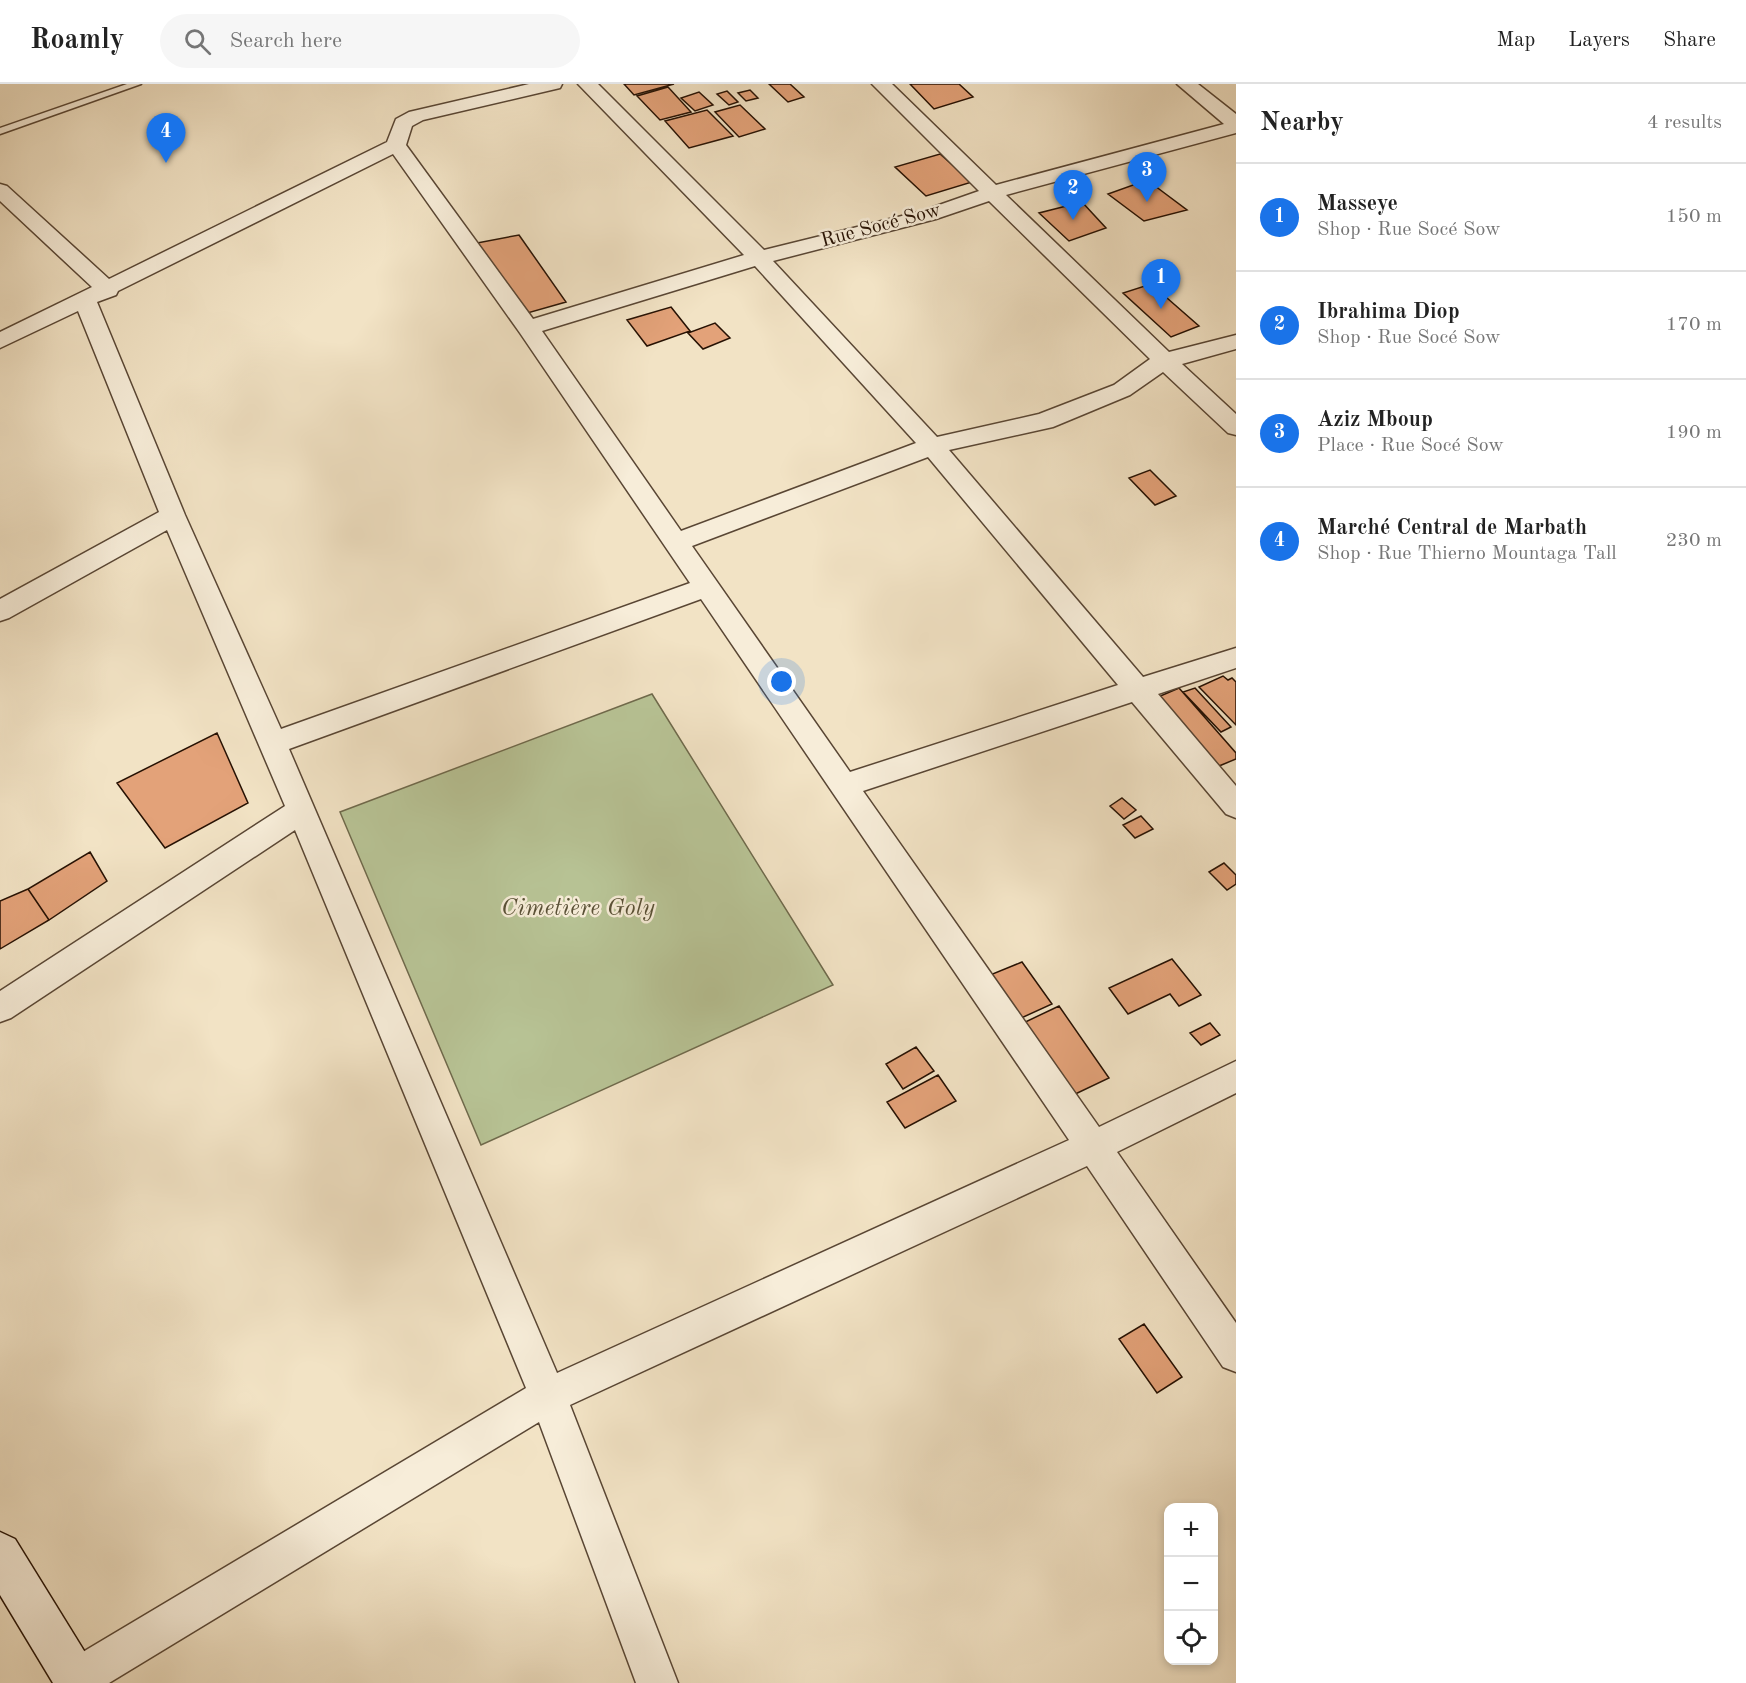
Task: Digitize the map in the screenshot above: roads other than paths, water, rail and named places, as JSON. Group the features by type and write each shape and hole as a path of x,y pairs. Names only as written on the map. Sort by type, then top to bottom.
{"main road":[{"path":"0,1554 77,1682"}],"street":[{"path":"0,341 96,295 400,134 416,116 553,84"},
{"path":"587,84 759,258 933,446 1236,806"},
{"path":"881,84 994,192 1030,232 1163,361 1236,427"},
{"path":"1186,84 1236,125"},
{"name":"Rue Socé Sow","path":"528,328 759,258 929,215 994,192 1236,125"},
{"path":"400,134 528,328 705,588 1236,1354"},
{"path":"0,190 96,295 172,515 273,743 300,812 548,1396 657,1683"},
{"path":"675,543 933,446 1045,421 1082,408 1122,390 1163,361 1236,342"},
{"path":"0,612 172,515"},
{"path":"273,743 705,588"},
{"path":"842,786 1236,658"},
{"path":"0,1008 300,812"},
{"path":"77,1682 548,1396 1094,1146 1236,1076"}],"lane":[{"path":"0,131 136,84"}],"place":[{"name":"Marché Central de Marbath","path":"166,163"},
{"name":"Aziz Mboup","path":"1147,202"},
{"name":"Ibrahima Diop","path":"1073,220"},
{"name":"Masseye","path":"1161,309"}],"park label":[{"name":"Cimetière Goly","path":"578,909"}]}
